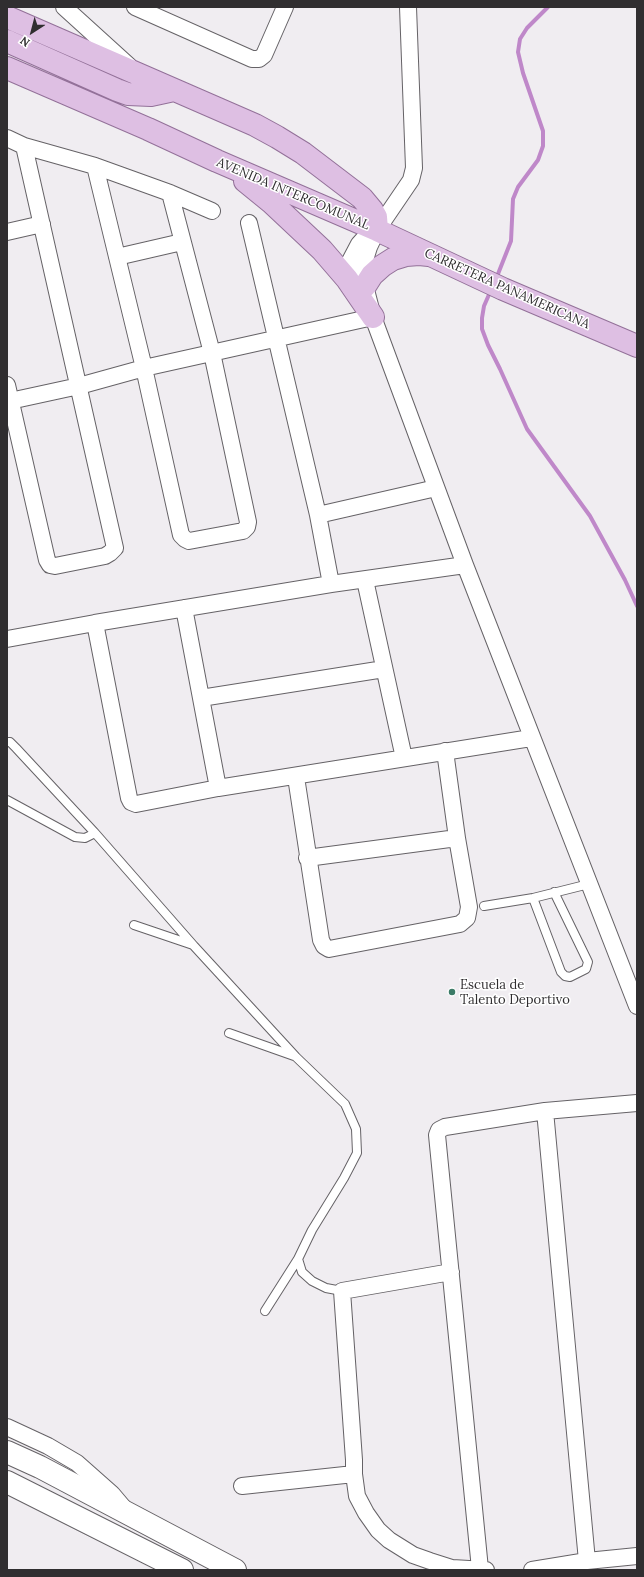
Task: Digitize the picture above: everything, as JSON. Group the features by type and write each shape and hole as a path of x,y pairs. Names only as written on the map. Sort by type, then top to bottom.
{"main road":[{"name":"AVENIDA INTERCOMUNAL","path":"7,17 255,125 277,137 303,153 362,198 376,217 377,230 7,68"},
{"path":"7,41 128,94 151,95 174,90"},
{"path":"217,161 250,185 287,216 356,282 373,317"},
{"name":"CARRETERA PANAMERICANA","path":"377,230 495,285 637,346"},
{"path":"356,282 372,275 393,259 406,255 419,254 433,256"}],"street":[{"path":"64,7 140,75"},
{"path":"135,7 252,59 259,59 264,55 285,7"},
{"path":"356,282 349,263 359,244 368,234 377,230 411,180 414,168 408,7"},
{"path":"7,138 24,146 95,166 170,193 212,211"},
{"path":"7,385 46,560 50,565 55,566 105,556 115,548 80,386 24,146"},
{"path":"95,166 144,368 181,534 189,541 243,531 247,527 248,522 212,353 170,193"},
{"path":"249,223 318,515 331,584"},
{"path":"7,232 42,224"},
{"path":"117,257 182,242"},
{"path":"10,401 80,386 144,368 373,317 531,738 637,1006"},
{"path":"318,515 436,488"},
{"path":"7,639 331,584 465,565"},
{"path":"365,580 404,758"},
{"path":"184,608 218,788"},
{"path":"95,623 129,798 136,804 218,788 296,777 445,751 531,738"},
{"path":"201,698 384,669"},
{"path":"296,777 307,858 321,940 324,946 329,948 460,924 467,918 469,907 457,838 445,751"},
{"path":"307,858 457,838"},
{"path":"480,1570 437,1135 439,1130 445,1127 545,1111 637,1103"},
{"path":"545,1111 587,1561"},
{"path":"451,1272 342,1291 354,1474 357,1496 366,1513 378,1530 389,1540 413,1555 452,1568 486,1570"},
{"path":"7,1427 48,1446 77,1463 112,1494 128,1513"},
{"path":"7,1452 40,1467 236,1570"},
{"path":"242,1486 354,1474"},
{"path":"7,1482 182,1570"},
{"path":"532,1570 587,1561 637,1556"}],"lane":[{"path":"7,742 10,742 16,748 95,833 194,946 296,1057 345,1104 356,1129 357,1152 344,1178 312,1230 298,1259 265,1311"},
{"path":"7,800 75,837 85,838 95,833"},
{"path":"484,906 533,898 589,884"},
{"path":"533,898 561,972 565,976 570,977 586,969 588,962 554,892"},
{"path":"134,925 194,946"},
{"path":"229,1033 296,1057"},
{"path":"298,1259 302,1272 312,1281 326,1288 342,1291"}],"waterway":[{"path":"496,279 511,241 513,199 518,187 538,160 543,146 543,131 523,73 518,52 520,39 527,28 548,7"},
{"path":"491,290 484,306 482,318 482,329 488,345 527,429 590,516 625,580 637,606"}],"place":[{"name":"Escuela de Talento Deportivo","path":"452,992"}]}
